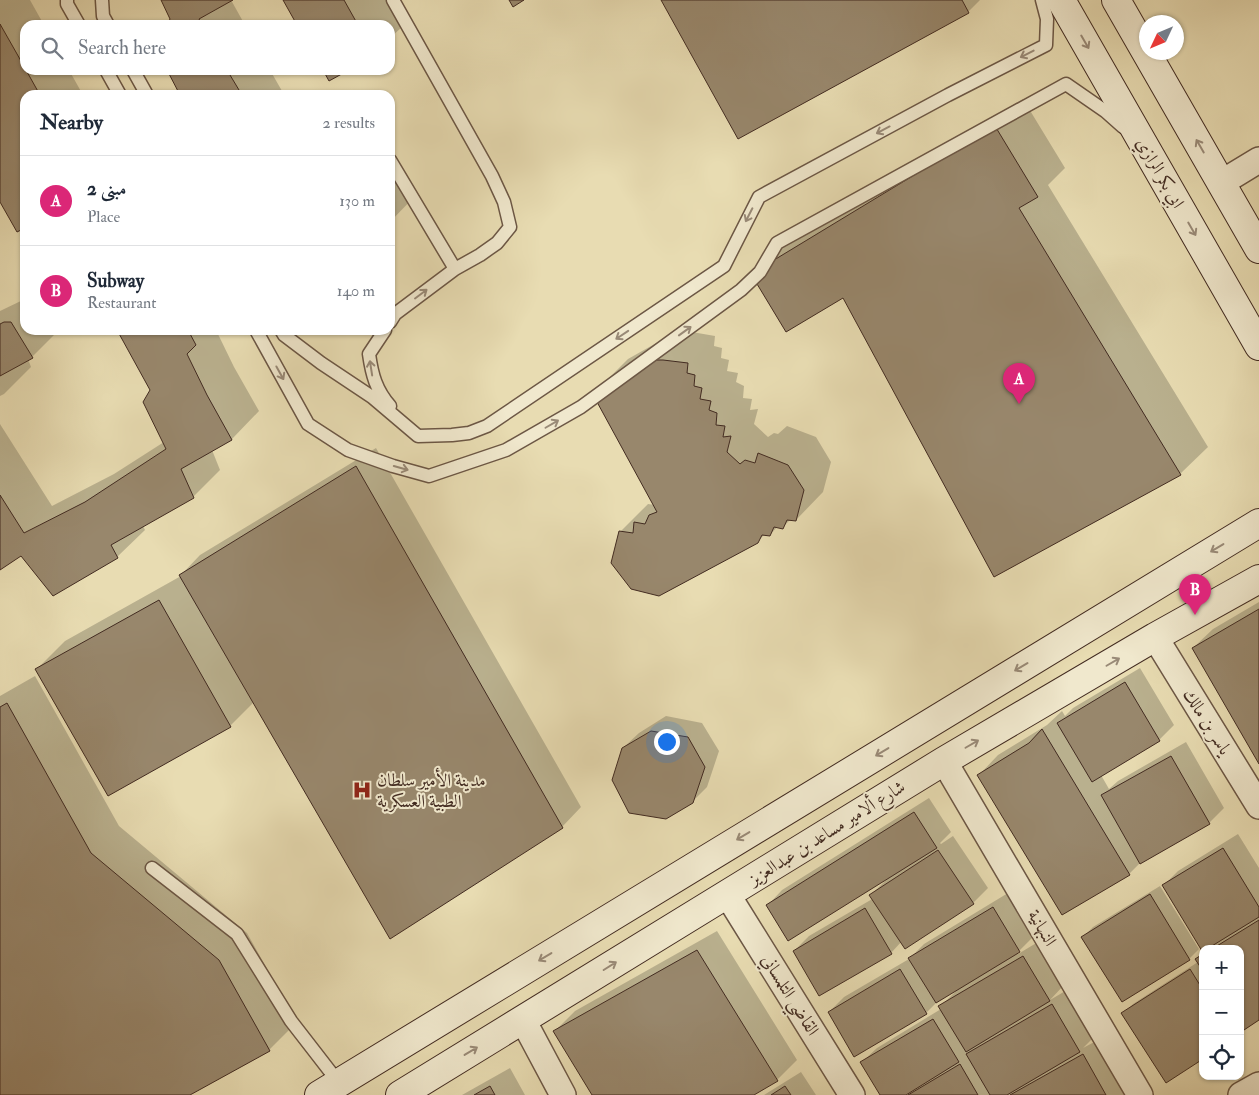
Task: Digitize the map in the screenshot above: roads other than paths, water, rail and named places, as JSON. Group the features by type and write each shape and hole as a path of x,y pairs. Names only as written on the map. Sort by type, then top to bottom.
{"street":[{"name":"ابي بكر الرازي","path":"1061,0 1259,346"},
{"path":"1116,0 1259,249"},
{"path":"1221,183 1259,160"},
{"path":"329,1089 1259,523"},
{"name":"شارع ألامير مساعد بن عبدالعزيز","path":"400,1095 944,761 1155,637 1259,579"},
{"name":"ياسر بن مالك","path":"1155,637 1259,806"},
{"name":"النبهانية","path":"944,761 1140,1095"},
{"name":"القاضي التلمساني","path":"728,894 852,1095"},
{"path":"523,1020 563,1095"},
{"path":"424,1030 423,1043 429,1053 436,1062 448,1065"},
{"path":"1241,1095 1259,1084"}],"lane":[{"path":"67,0 67,4 76,20"},
{"path":"102,0 103,16 105,20"},
{"path":"393,0 492,176 504,202 510,227 497,243 454,269 395,315"},
{"path":"284,335 372,397 418,436 452,435 487,426 724,266 758,197 948,95 1046,45 1047,19 1042,0"},
{"path":"109,75 117,90"},
{"path":"136,75 144,90"},
{"path":"259,335 308,424 348,450 392,466 429,476 506,450 581,408 741,290 760,272 776,243 1066,84 1105,110 1146,149"},
{"path":"395,169 454,269"},
{"path":"382,335 369,354 373,377 384,399 418,436"},
{"path":"152,868 237,934 291,1021 329,1089"}],"place":[{"name":"مبنى 2","path":"1019,404"},
{"name":"Subway","path":"1195,615"},
{"name":"مدينة الأمير سلطان الطبية العسكرية","path":"362,790"}]}
